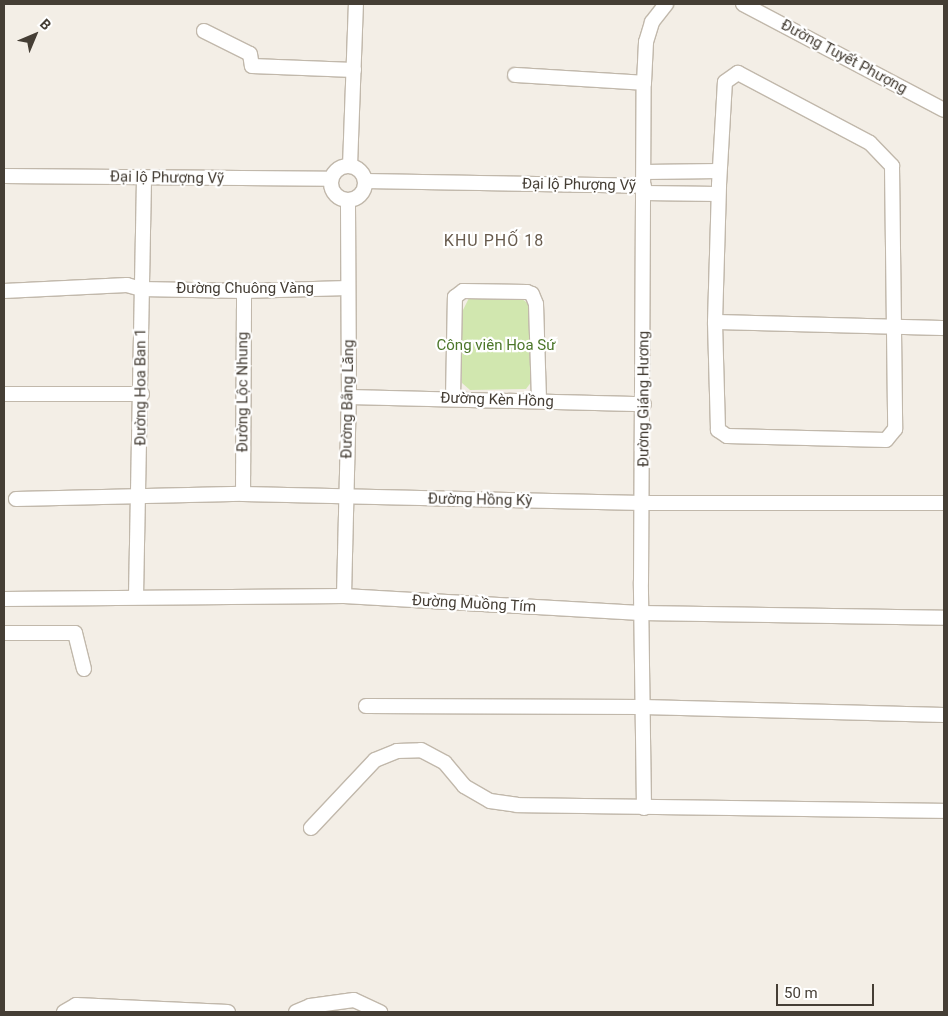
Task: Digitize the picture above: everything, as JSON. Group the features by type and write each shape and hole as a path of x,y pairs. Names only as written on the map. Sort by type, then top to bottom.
{"street":[{"path":"350,166 356,4"},
{"path":"644,184 646,42 652,22 666,4"},
{"name":"Đường Tuyết Phượng","path":"743,4 944,110"},
{"path":"204,31 250,54 252,66 354,70"},
{"path":"738,73 870,143 882,153 892,166 895,429 893,435 886,440 727,436 718,430 715,322 719,171 725,82 738,73"},
{"path":"515,75 644,83"},
{"path":"350,166 360,170 365,181 362,194 348,201 334,193 330,179 337,170 350,166"},
{"path":"644,184 719,171"},
{"name":"Đại lộ Phượng Vỹ","path":"4,176 330,179"},
{"name":"Đường Hoa Ban 1","path":"136,596 142,394 144,178"},
{"name":"Đại lộ Phượng Vỹ","path":"365,181 644,184"},
{"path":"644,184 718,194"},
{"name":"Đường Giáng Hương","path":"644,184 644,404 641,613 644,808"},
{"name":"Đường Bằng Lăng","path":"344,596 349,397 348,201"},
{"name":"Đường Chuông Vàng","path":"4,291 127,285 142,289 244,291 348,288"},
{"name":"Đường Lộc Nhung","path":"243,494 244,291"},
{"path":"453,398 455,296 463,292 527,292 532,294 536,304 540,401"},
{"path":"715,322 944,328"},
{"path":"4,394 142,394"},
{"name":"Đường Kèn Hồng","path":"349,397 644,404"},
{"name":"Đường Hồng Kỳ","path":"16,499 140,494 243,494 643,504 944,503"},
{"name":"Đường Muồng Tím","path":"4,599 136,596 344,596 641,613 944,618"},
{"path":"4,633 75,633 84,669"},
{"path":"366,706 643,708 944,715"},
{"path":"311,828 375,760 397,751 421,750 445,763 464,786 490,801 644,808 944,810"},
{"path":"296,1012 354,1000 380,1012"},
{"path":"64,1012 76,1005 228,1012"}],"green space":[{"name":"Công viên Hoa Sứ","path":"469,298 522,299 529,304 532,381 526,389 470,390 462,383 461,314"}],"district":[{"name":"KHU PHỐ 18","path":"494,241"}]}
